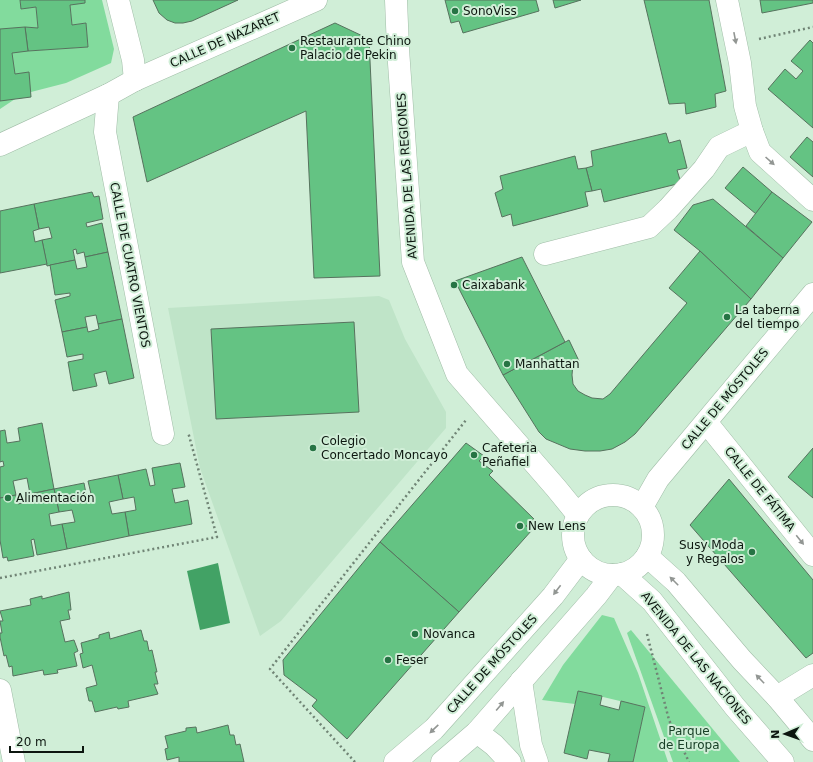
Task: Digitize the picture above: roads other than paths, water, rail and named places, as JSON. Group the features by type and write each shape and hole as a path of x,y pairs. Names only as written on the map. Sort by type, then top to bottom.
{"main road":[{"path":"118,0 133,60 135,80"},
{"name":"CALLE DE NAZARET","path":"0,145 108,95 135,80 316,0"},
{"name":"AVENIDA DE LAS REGIONES","path":"396,0 413,262 457,374 556,488 578,516"},
{"path":"728,0 740,63 745,106 760,152 813,200"},
{"name":"CALLE DE CUATRO VIENTOS","path":"108,95 105,132 163,434"},
{"path":"545,254 649,227 668,209 704,169 719,147 752,131"},
{"name":"CALLE DE MÓSTOLES","path":"642,507 658,480 813,294"},
{"name":"CALLE DE FÁTIMA","path":"706,422 813,555"},
{"path":"616,495 630,498 642,507 650,518 653,531 653,544 641,565 632,571 617,575 600,573 589,568 581,558 574,545 573,530 578,516 588,504 601,496 616,495"},
{"path":"647,556 676,582 742,660 778,697 813,740"},
{"name":"CALLE DE MÓSTOLES","path":"395,762 434,729 553,596 581,558"},
{"path":"442,762 477,732 617,575"},
{"name":"AVENIDA DE LAS NACIONES","path":"617,575 652,601 735,707 783,762"},
{"path":"778,697 813,675"},
{"path":"521,681 531,745 537,762"},
{"path":"0,690 14,762"},
{"path":"477,732 494,745 510,762"}],"place":[{"name":"SonoViss","path":"455,11"},
{"name":"Restaurante Chino Palacio de Pekin","path":"292,48"},
{"name":"Caixabank","path":"454,285"},
{"name":"La taberna del tiempo","path":"727,317"},
{"name":"Manhattan","path":"507,364"},
{"name":"Colegio Concertado Moncayo","path":"313,448"},
{"name":"Cafeteria Peñafiel","path":"474,455"},
{"name":"Alimentación","path":"8,498"},
{"name":"New Lens","path":"520,526"},
{"name":"Susy Moda y Regalos","path":"752,552"},
{"name":"Novanca","path":"415,634"},
{"name":"Feser","path":"388,660"}],"park label":[{"name":"Parque de Europa","path":"689,738"}]}
